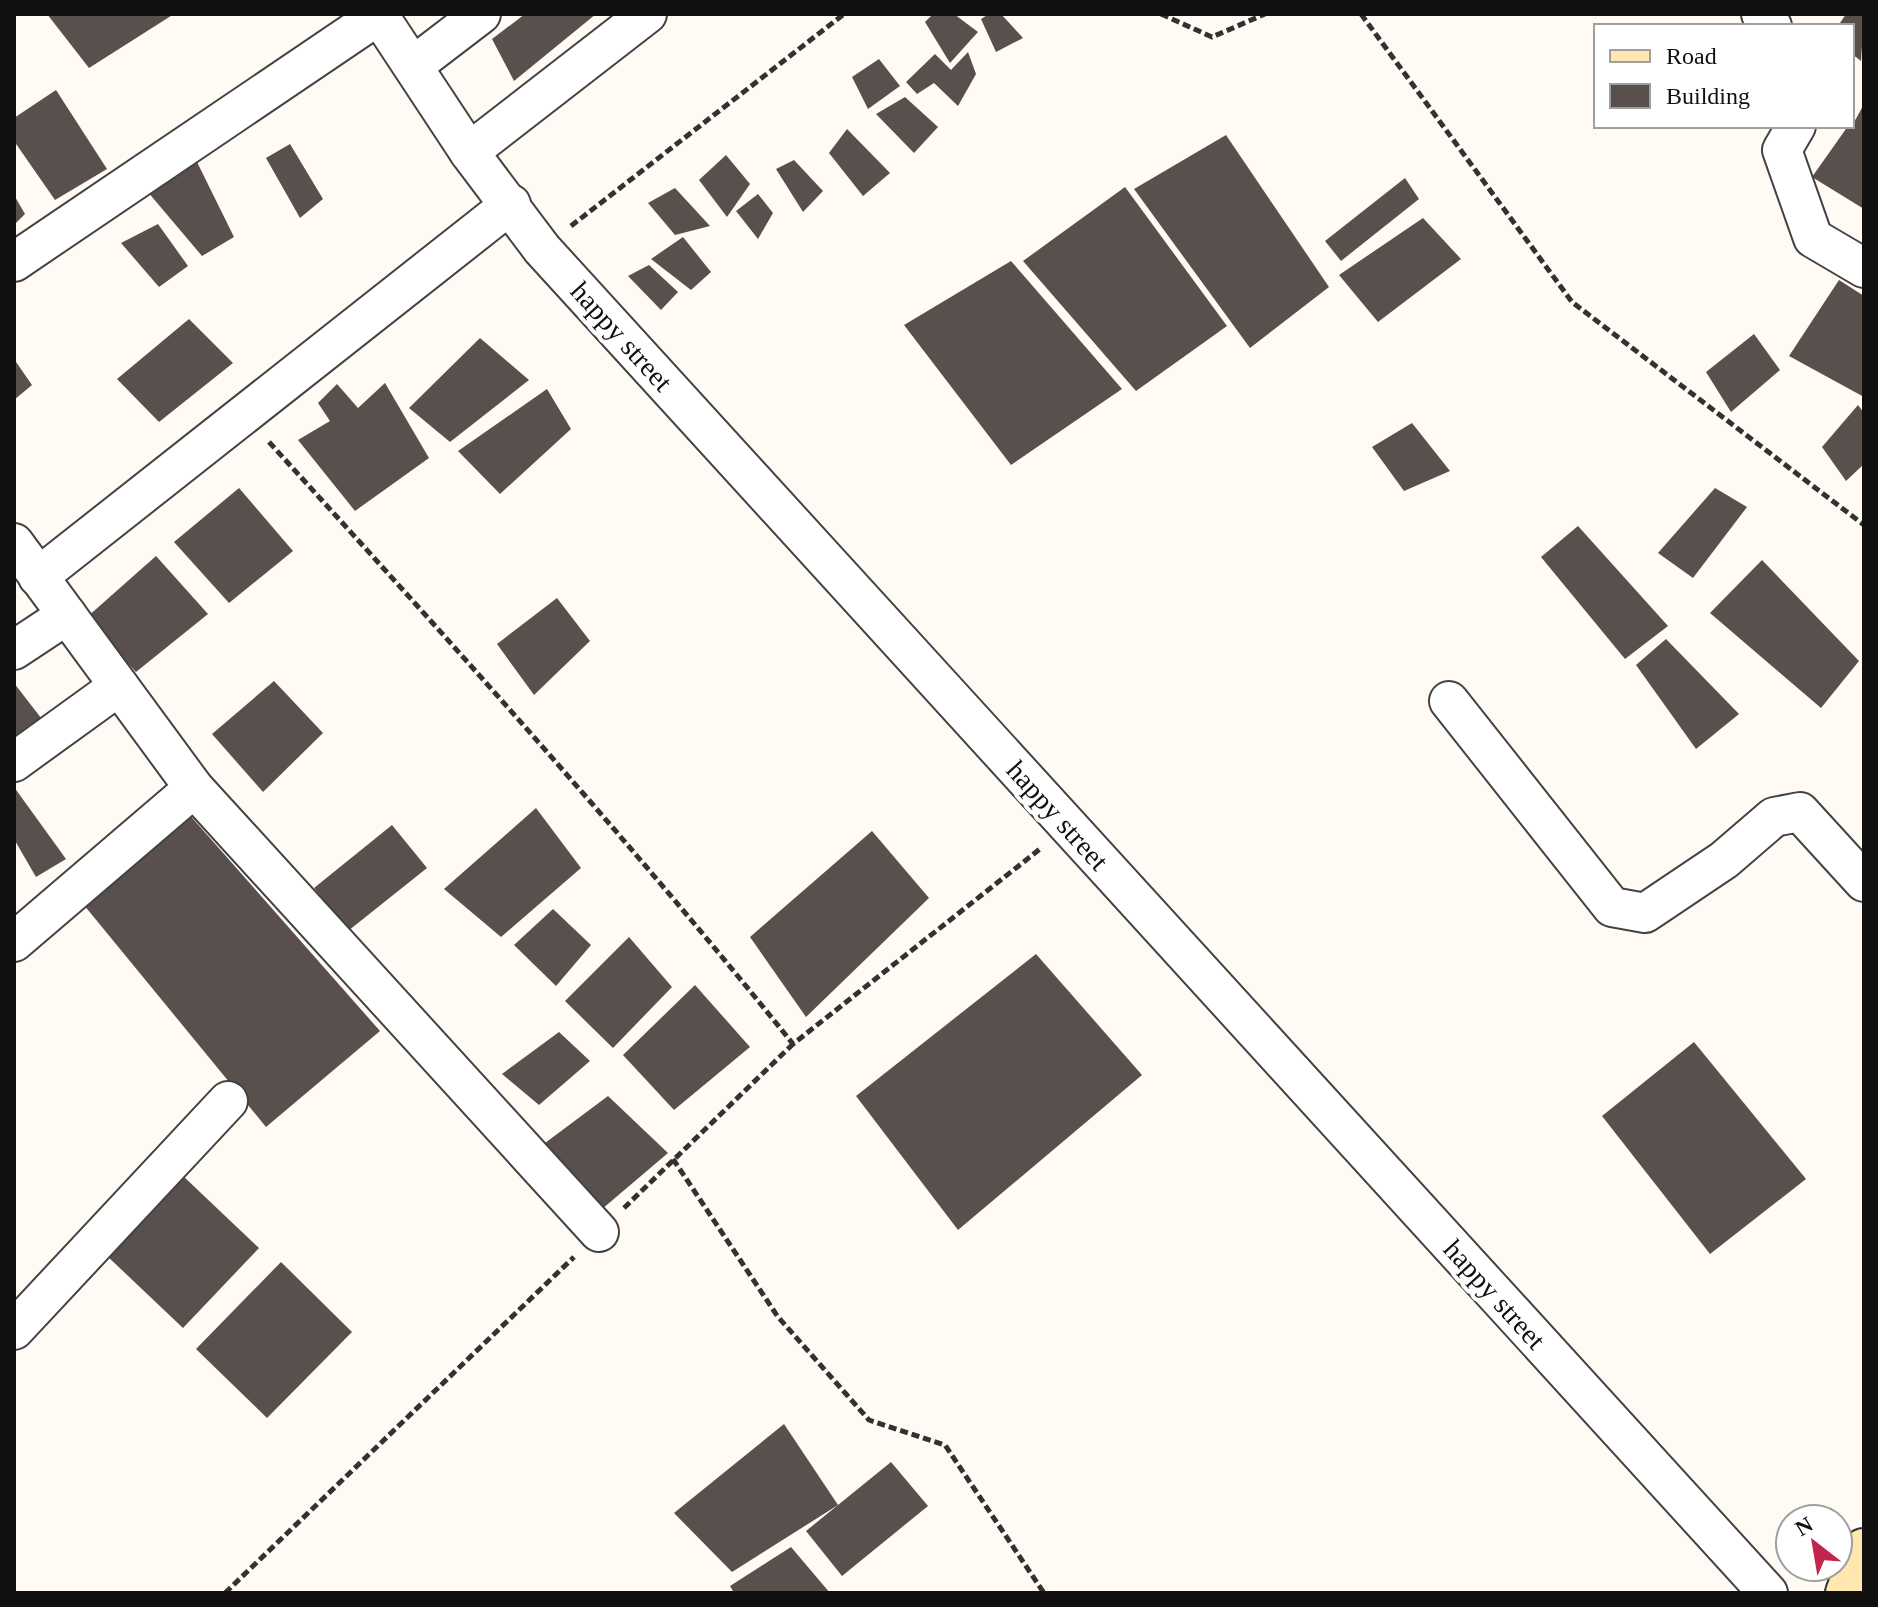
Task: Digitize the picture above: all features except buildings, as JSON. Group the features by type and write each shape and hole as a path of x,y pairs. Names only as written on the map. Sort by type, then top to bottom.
{"main road":[{"path":"1848,1593 1864,1551"}],"street":[{"path":"413,66 481,14"},
{"path":"14,262 378,15"},
{"name":"happy street","path":"378,15 469,152 542,249 1768,1593"},
{"path":"469,152 640,16"},
{"path":"1795,128 1782,150 1813,238 1864,268"},
{"path":"38,577 511,204"},
{"path":"14,543 194,788 599,1232"},
{"path":"14,650 67,615"},
{"path":"14,762 119,686"},
{"path":"1449,701 1612,907 1645,913 1724,860 1774,817 1800,812 1864,882"},
{"path":"14,942 194,788"},
{"path":"14,1330 228,1101"}],"path":[{"path":"542,249 844,14"},
{"path":"1161,14 1212,37 1265,14"},
{"path":"1361,14 1572,302 1864,525"},
{"path":"244,415 508,705 693,920 793,1044"},
{"path":"225,1593 793,1044 1069,827"},
{"path":"673,1159 778,1317 869,1420 945,1445 1044,1593"}]}
